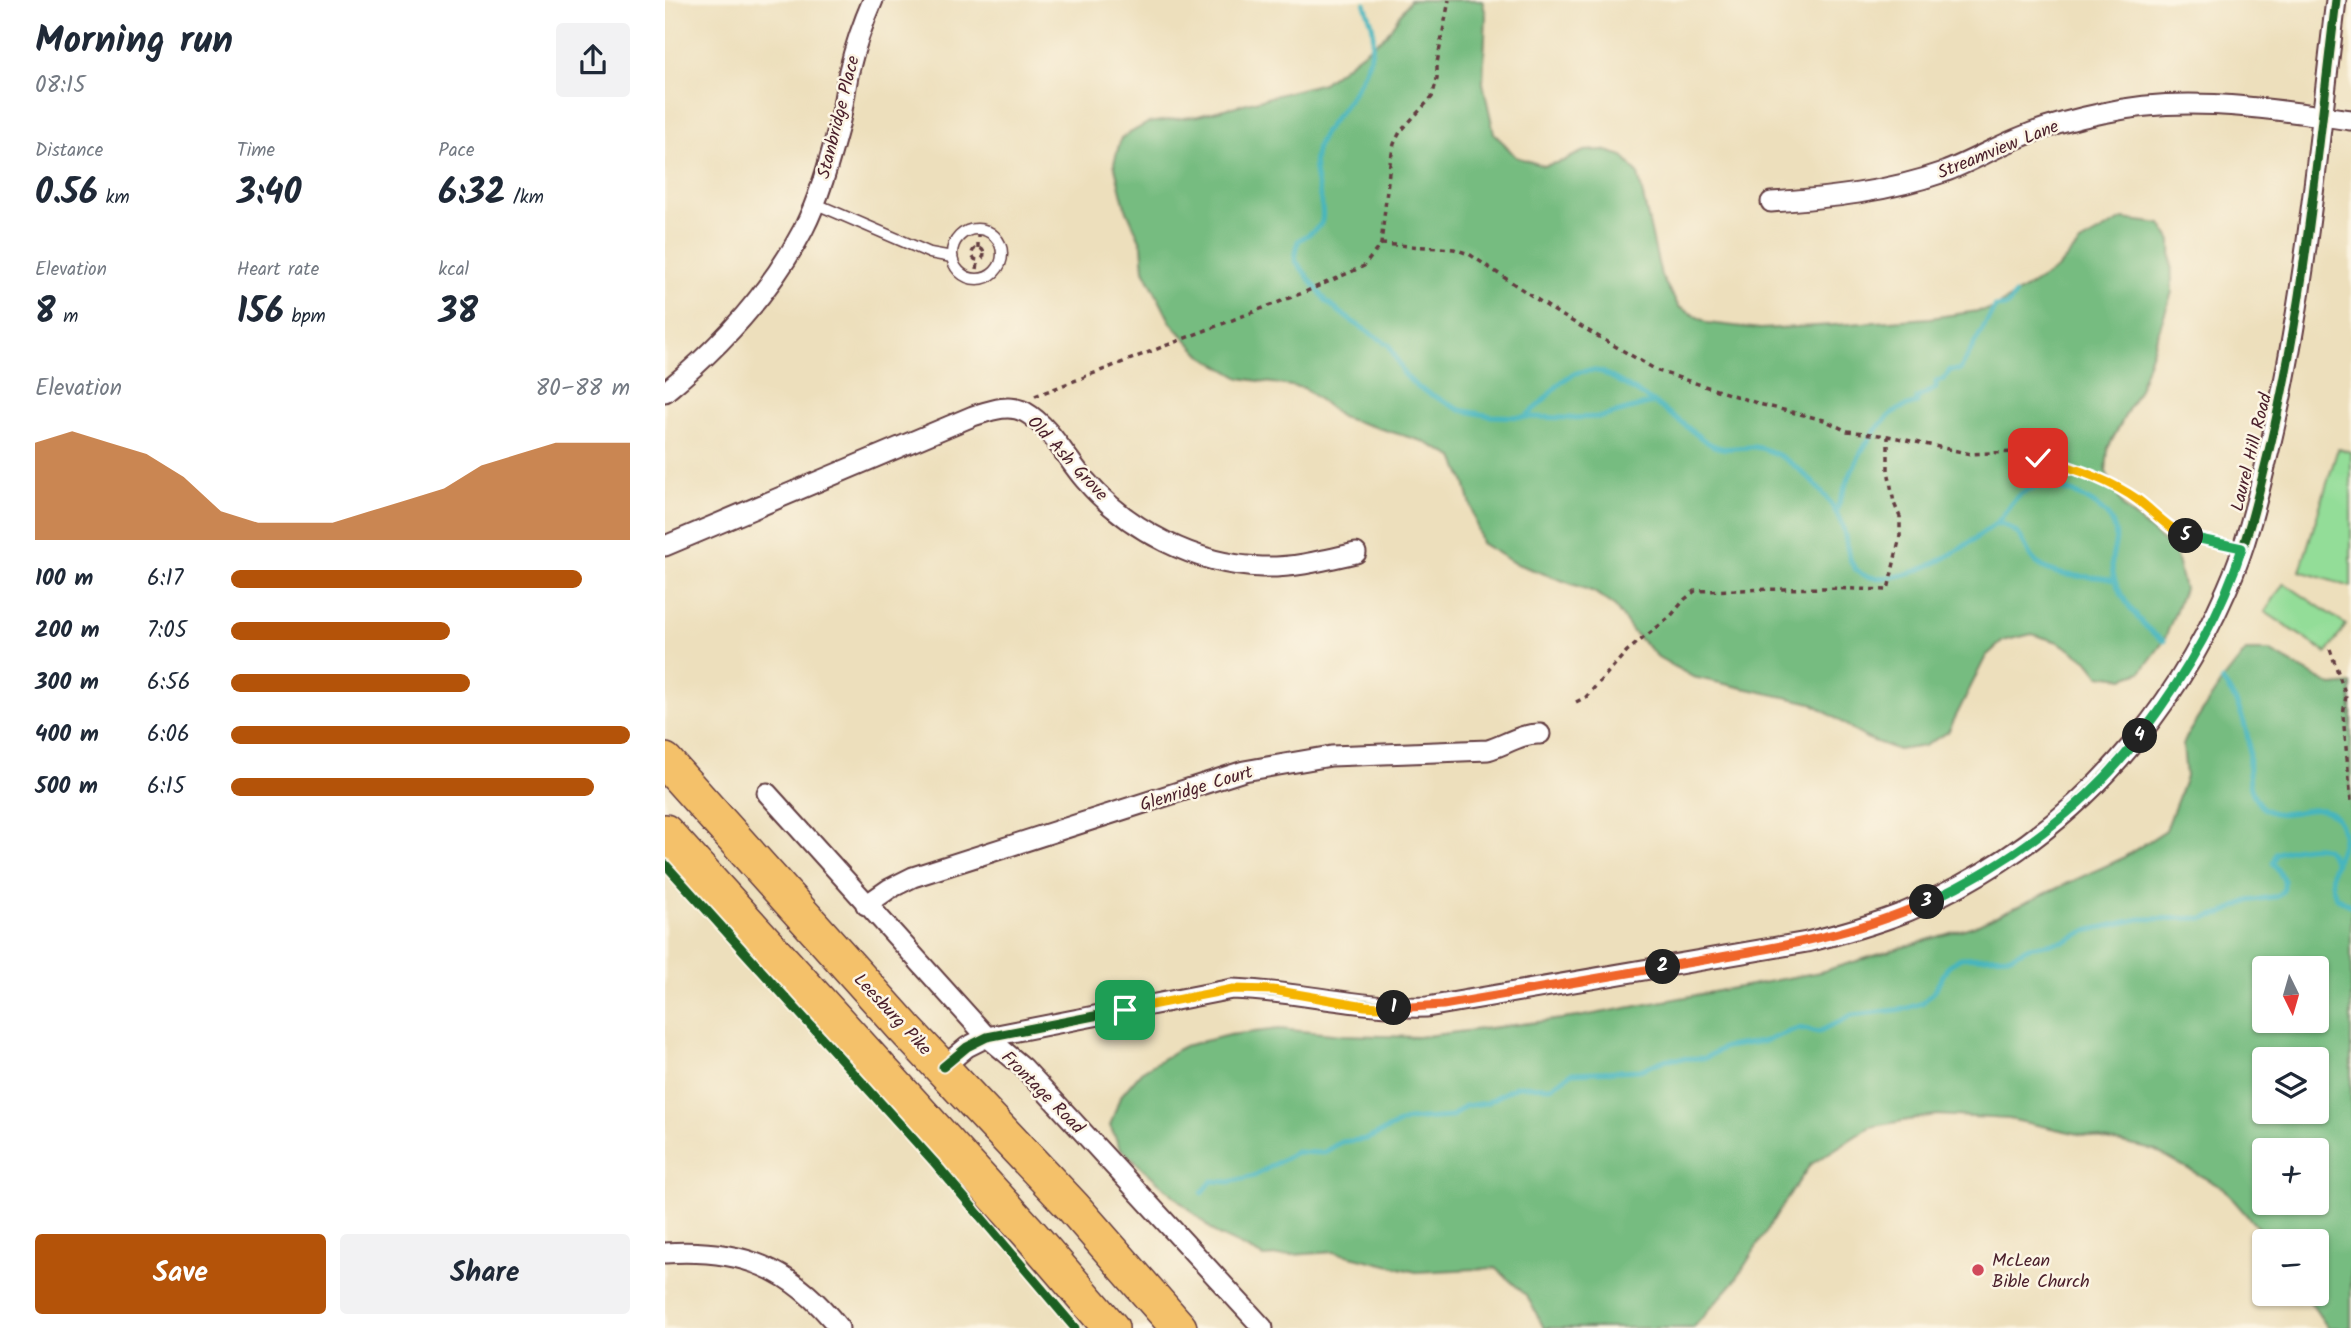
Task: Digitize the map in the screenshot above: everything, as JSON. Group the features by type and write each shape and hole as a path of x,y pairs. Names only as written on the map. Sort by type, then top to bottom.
{"highway":[{"name":"Leesburg Pike","path":"665,761 904,1028 1073,1207 1179,1328"},
{"path":"665,832 1029,1233 1111,1328"}],"street":[{"name":"Stanbridge Place","path":"665,392 723,339 769,285 804,229 839,127 850,69 873,0"},
{"name":"Laurel Hill Road","path":"943,1067 967,1047 987,1037 1233,989 1273,990 1365,1006 1395,1008 1443,1005 1807,942 1905,912 1989,869 2019,850 2098,784 2136,742 2167,701 2190,664 2227,589 2264,472 2288,363 2336,0"},
{"name":"Streamview Lane","path":"1772,202 1826,199 1896,186 1947,170 2056,124 2105,112 2185,103 2351,120"},
{"name":"Old Ash Grove","path":"665,546 973,416 1005,408 1024,412 1034,419 1086,481 1105,499 1146,530 1180,549 1224,562 1264,567 1308,564 1356,552"},
{"name":"Glenridge Court","path":"866,905 913,877 1244,771 1331,756 1487,750 1528,734 1540,734"},
{"name":"Frontage Road","path":"767,793 987,1037 1023,1067 1263,1328"},
{"path":"665,1253 704,1251 759,1263 798,1285 818,1302 839,1328"}],"lane":[{"path":"814,203 930,253 952,257"},
{"path":"978,230 990,233 996,238 1002,249 1002,257 995,272 988,277 977,279 960,273 952,257 954,244 959,237 966,232 978,230"}],"path":[{"path":"1005,408 1305,292 1364,265 1381,244 1389,163 1394,144 1400,132 1432,97 1449,0"},
{"path":"978,230 978,248"},
{"path":"1381,244 1454,249 1469,254 1556,312 1658,371 1763,405 1812,416 1847,431 1888,436 1971,454 2013,452 2072,467 2139,500 2171,529 2183,535 2242,548"},
{"path":"978,248 983,250 984,254 983,258 978,260"},
{"path":"978,248 972,253 972,257 978,260"},
{"path":"977,279 978,260"},
{"path":"1576,702 1586,696 1627,651 1670,617 1685,598 1695,591 1837,588 1888,590 1900,536 1901,517 1894,503 1888,470 1888,436"},
{"path":"2330,649 2346,696 2343,715 2351,801"}],"green space":[{"path":"1410,0 1482,0 1486,15 1483,83 1494,133 1516,157 1544,166 1584,151 1603,150 1623,156 1638,174 1661,276 1679,307 1708,323 1760,329 1930,318 1992,309 2057,269 2080,243 2123,219 2161,224 2171,241 2172,292 2139,389 2108,448 2106,472 2124,508 2175,552 2184,589 2164,641 2141,672 2124,678 2099,675 2087,660 2058,642 2032,634 2003,641 1986,656 1948,732 1924,746 1898,750 1866,738 1812,703 1693,677 1658,657 1633,632 1615,607 1594,592 1514,563 1481,543 1465,483 1454,457 1422,441 1341,417 1304,388 1240,378 1201,355 1171,323 1144,270 1142,245 1124,204 1114,163 1121,138 1148,123 1198,116 1323,83 1386,35"},
{"path":"2338,448 2351,452 2351,587 2300,571"},
{"path":"2284,583 2346,625 2327,653 2265,612"},
{"path":"2246,651 2269,651 2332,686 2351,684 2351,1328 2328,1328 2313,1306 2329,1306 2329,1229 2259,1229 2223,1188 2154,1150 2009,1119 1936,1115 1870,1127 1810,1165 1735,1281 1693,1328 1544,1328 1527,1296 1496,1268 1416,1272 1334,1252 1264,1257 1218,1235 1120,1148 1110,1126 1120,1097 1141,1072 1184,1046 1229,1035 1279,1029 1343,1035 1418,1037 1578,1017 1820,972 1974,926 2121,859 2166,830 2186,777 2183,745 2222,681"}],"waterway":[{"path":"1365,4 1373,36 1369,60 1359,83 1318,144 1314,164 1322,219 1318,227 1298,241 1295,260 1327,302 1389,345 1404,374 1417,387 1460,410 1491,416 1601,417 1652,403"},
{"path":"1836,512 1852,471 1876,430 1896,411 1917,403 1917,398 1936,388 1936,381 1944,379 1950,370 1960,370 1995,307 2007,306 2015,295"},
{"path":"1525,416 1567,378 1588,371 1602,372 1651,401 1712,445 1722,448 1754,447 1785,459 1812,481 1826,497 1842,525 1852,564 1856,570 1870,577 1903,575 1936,563 1994,525 2025,491 2044,487 2074,493 2097,506 2111,520 2116,537 2112,562 2117,586 2138,618 2164,641"},
{"path":"1997,523 2016,532 2036,562 2051,571 2114,580"},
{"path":"2222,681 2235,701 2244,723 2248,739 2250,782 2255,799 2271,812 2281,814 2325,810 2334,815 2341,826 2343,837 2332,871 2332,881 2336,897 2351,906"},
{"path":"1202,1193 1212,1181 1230,1182 1254,1176 1296,1152 1323,1153 1341,1142 1367,1139 1407,1120 1451,1117 1465,1106 1486,1103 1517,1086 1551,1087 1572,1073 1640,1070 1667,1059 1705,1058 1725,1047 1766,1041 1798,1028 1819,1032 1852,1015 1905,1009 1922,1003 1933,993 1949,965 1961,958 2011,956 2029,947 2065,941 2086,931 2139,919 2204,918 2223,913 2248,901 2278,896 2284,889 2284,880 2273,863 2276,854 2280,852 2322,847 2336,863"}],"cycle path":[{"path":"943,1067 967,1047 987,1037 1232,989 1378,1005 1427,1007 1807,942 1880,921 1925,903 1961,885 2046,829 2084,796 2119,760 2151,721 2205,635 2241,553 2271,442 2293,333 2336,0"},
{"path":"665,864 934,1162 1075,1328"}],"place":[{"name":"McLean Bible Church","path":"1978,1270"}],"route":[{"path":"1125,1010 1233,989 1273,990 1365,1006 1395,1008 1443,1005 1807,942 1905,912 1989,869 2029,843 2072,808 2136,742 2167,701 2190,664 2227,589 2242,548 2183,535 2171,529 2139,500 2118,488 2072,467 2038,458"}]}
